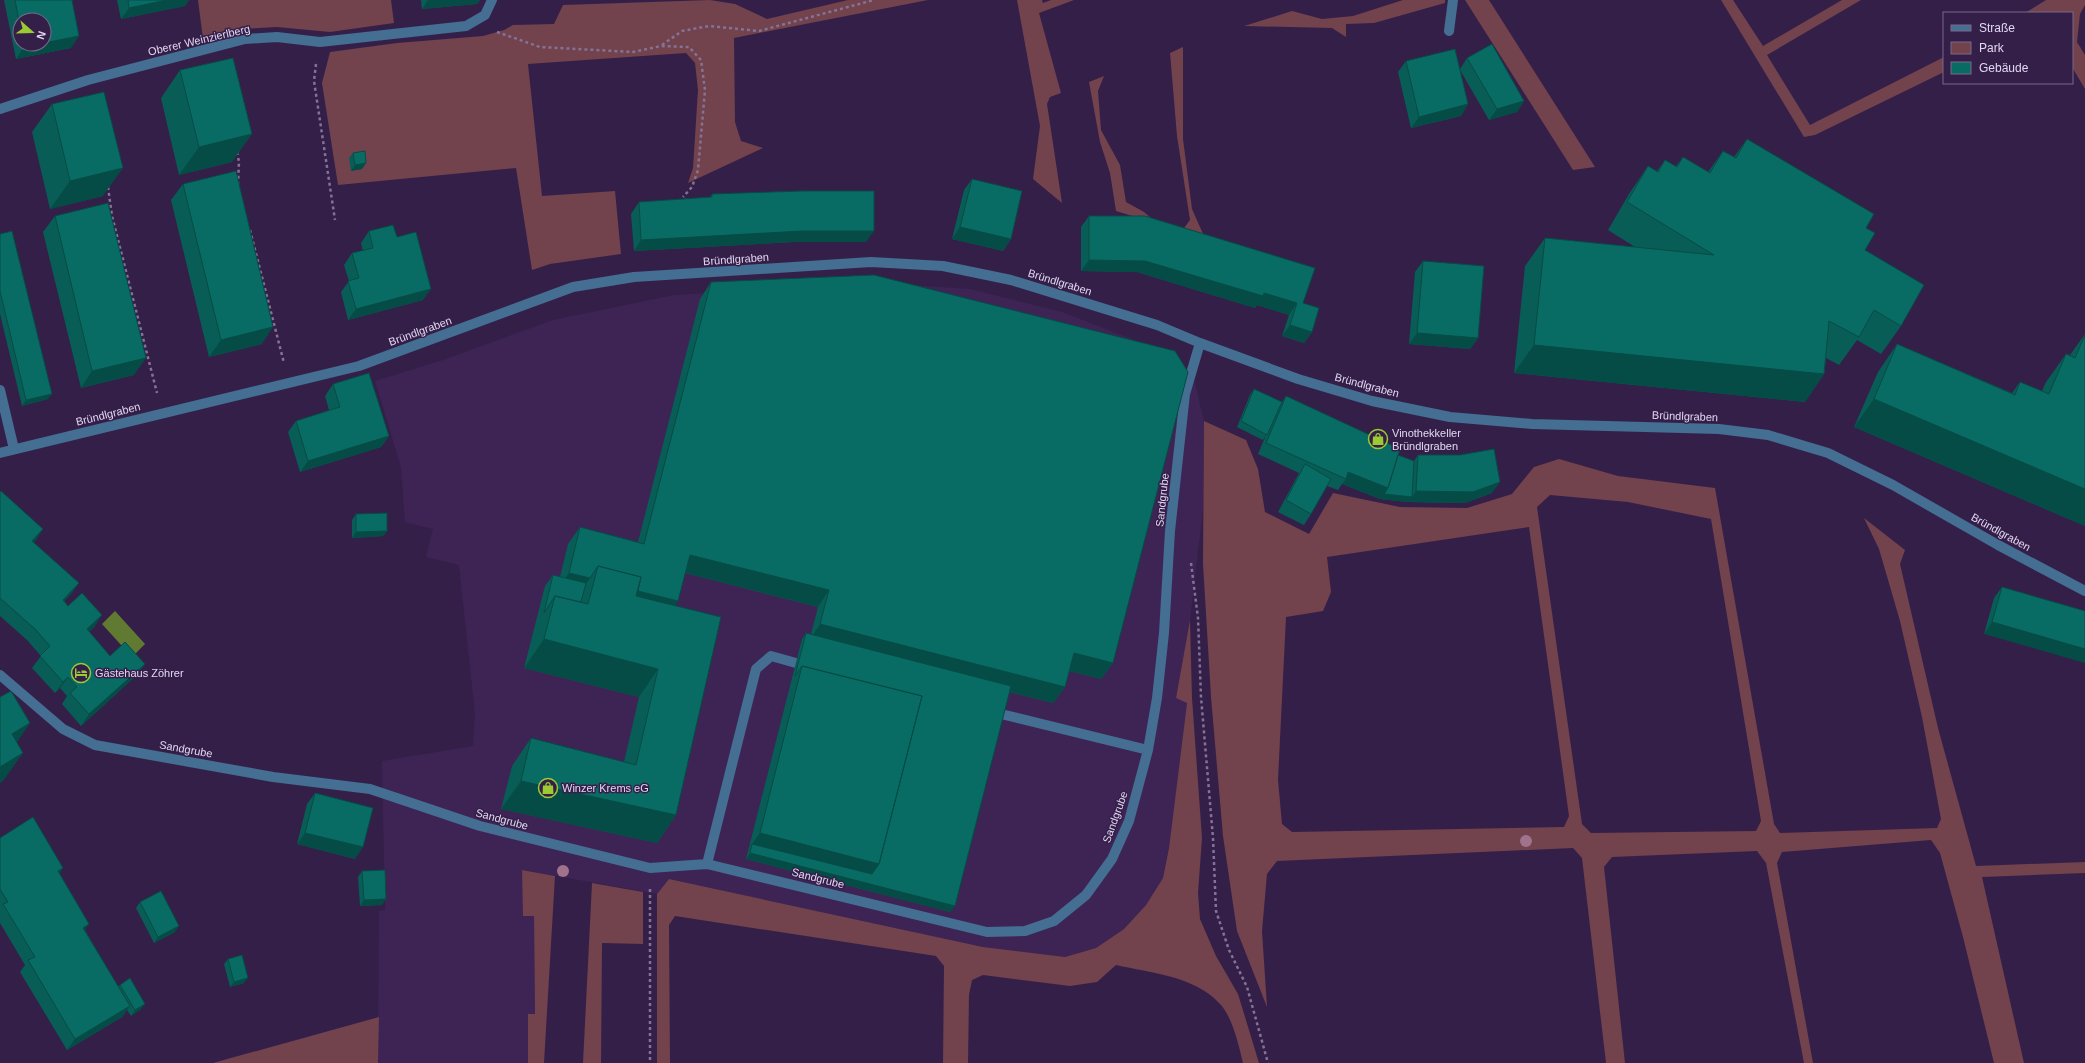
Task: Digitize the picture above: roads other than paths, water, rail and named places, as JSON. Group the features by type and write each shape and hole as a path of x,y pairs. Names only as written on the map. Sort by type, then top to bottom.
{"street":[{"name":"Oberer Weinzierlberg","path":"0,110 88,80 245,39 277,37 320,42 466,26 485,15 492,0"},
{"path":"1449,31 1453,0"},
{"name":"Bründlgraben","path":"0,453 359,366 573,287 634,277 871,262 942,266 1011,280 1157,325 1200,343 1298,379 1372,401 1450,417 1532,424 1719,428 1768,435 1828,453 1893,484 1998,545 2085,591"},
{"name":"Sandgrube","path":"0,675 63,729 95,745 273,777 370,789 480,826 650,868 707,864 987,932 1025,931 1054,921 1086,895 1112,859 1129,821 1148,750 1157,698 1164,633 1170,531 1185,394 1200,343"},
{"path":"0,390 14,449"},
{"path":"707,864 756,668 771,656 796,663"},
{"path":"1001,714 1148,750"}],"place":[{"name":"Vinothekkeller Bründlgraben","path":"1378,439"},
{"name":"Gästehaus Zöhrer","path":"81,673"},
{"name":"Winzer Krems eG","path":"548,788"}]}
